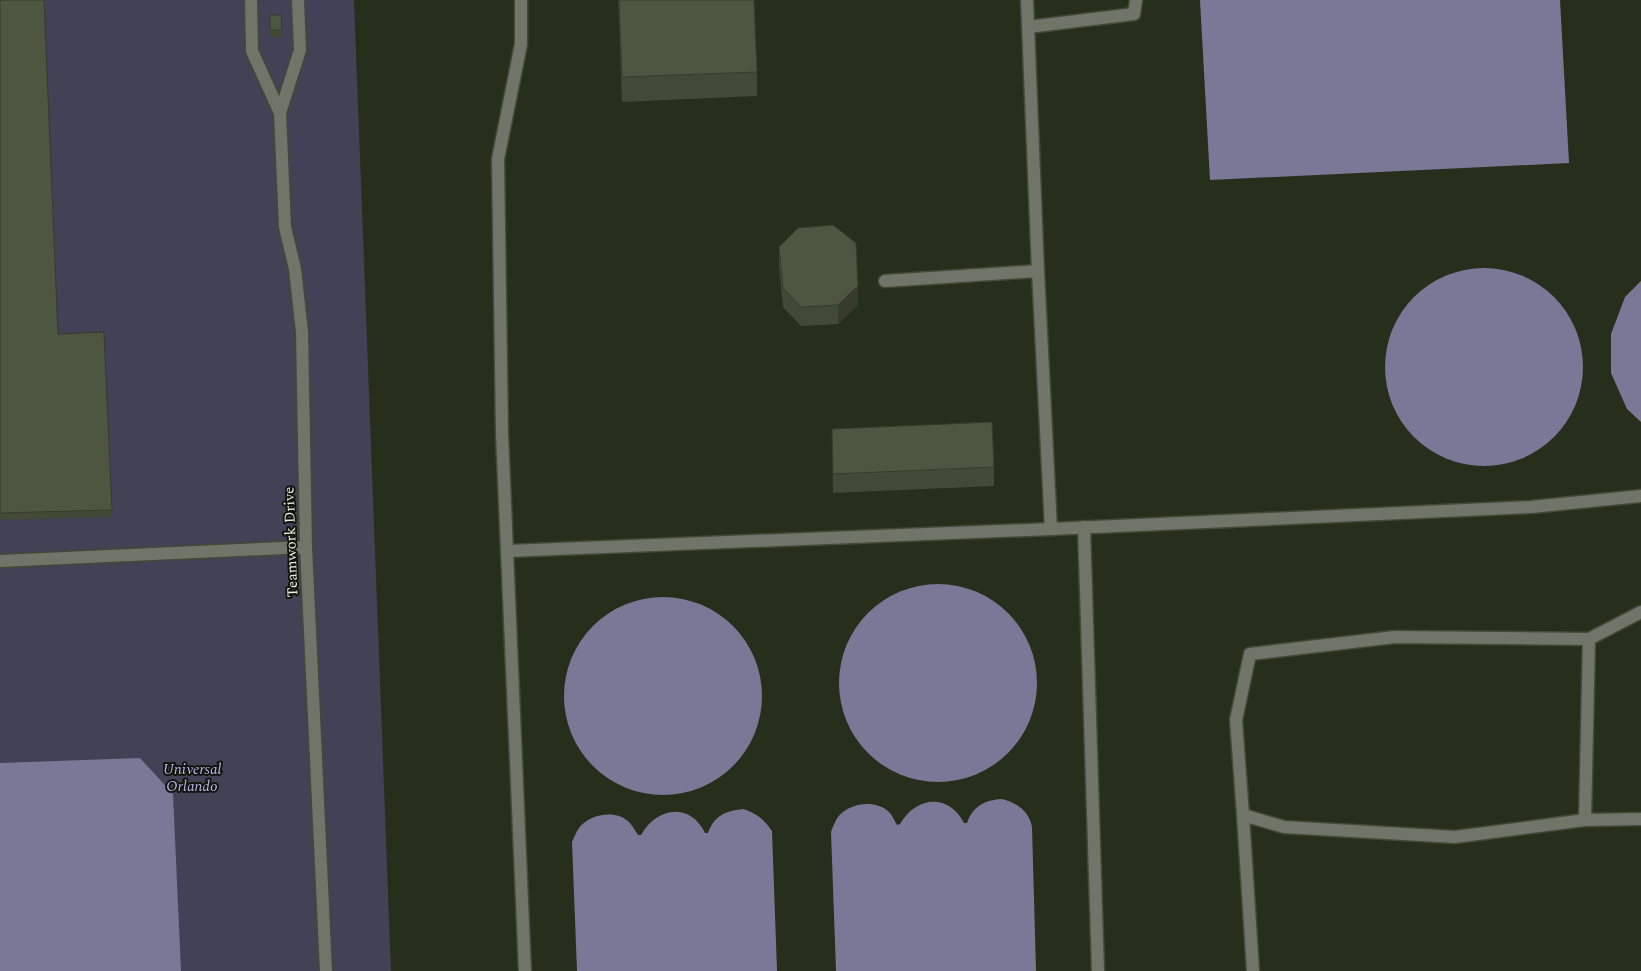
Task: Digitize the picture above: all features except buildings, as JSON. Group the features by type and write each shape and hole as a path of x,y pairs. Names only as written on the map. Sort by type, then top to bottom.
{"street":[{"name":"Teamwork Drive","path":"250,0 252,51 280,113"},
{"name":"Teamwork Drive","path":"298,0 300,50 280,113 285,227 295,269 302,332 306,547 326,971"},
{"path":"521,0 521,44 498,158 502,434 526,971"},
{"path":"1027,0 1051,529"},
{"path":"1028,26 1134,14 1136,0"},
{"path":"885,281 1038,271"},
{"path":"507,551 1051,529 1531,506 1641,496"},
{"path":"1084,527 1098,971"},
{"path":"0,561 306,547"},
{"path":"1253,971 1236,720 1250,654 1395,637 1589,639 1641,612"},
{"path":"1585,820 1589,639"},
{"path":"1243,815 1284,827 1455,837 1585,820 1641,819"}],"green space":[{"name":"Universal Orlando","path":"0,0 354,0 391,971 0,971"}],"water":[{"path":"1200,0 1560,0 1569,163 1210,180"},
{"path":"1474,268 1494,268 1522,275 1547,290 1561,304 1576,329 1583,357 1583,377 1576,405 1561,430 1547,444 1522,459 1513,462 1494,466 1474,466 1446,459 1421,444 1407,430 1392,405 1389,396 1385,377 1385,357 1392,329 1407,304 1421,290 1446,275 1455,272"},
{"path":"1641,281 1641,422 1627,409 1611,373 1611,334 1625,297"},
{"path":"928,584 948,584 976,591 1001,606 1015,620 1030,645 1037,673 1037,693 1030,721 1015,746 1001,760 976,775 967,778 948,782 928,782 900,775 875,760 861,746 846,721 843,712 839,693 839,673 846,645 861,620 875,606 900,591 909,588"},
{"path":"653,597 673,597 701,604 726,619 740,633 755,658 762,686 762,706 755,734 740,759 726,773 701,788 692,791 673,795 653,795 625,788 600,773 586,759 571,734 568,725 564,706 564,686 571,658 586,633 600,619 625,604 634,601"},
{"path":"140,758 173,794 181,971 0,971 0,763"},
{"path":"1002,799 1022,808 1028,816 1032,827 1036,971 836,971 831,832 838,817 849,808 870,804 877,805 889,812 897,825 915,808 923,803 932,802 950,807 958,813 964,823 967,823 973,812 980,805"},
{"path":"743,809 759,817 772,831 777,971 577,971 572,842 583,823 603,815 617,815 629,822 638,835 641,835 656,819 664,814 673,812 691,816 699,823 705,833 708,833 713,822 721,815"}]}
